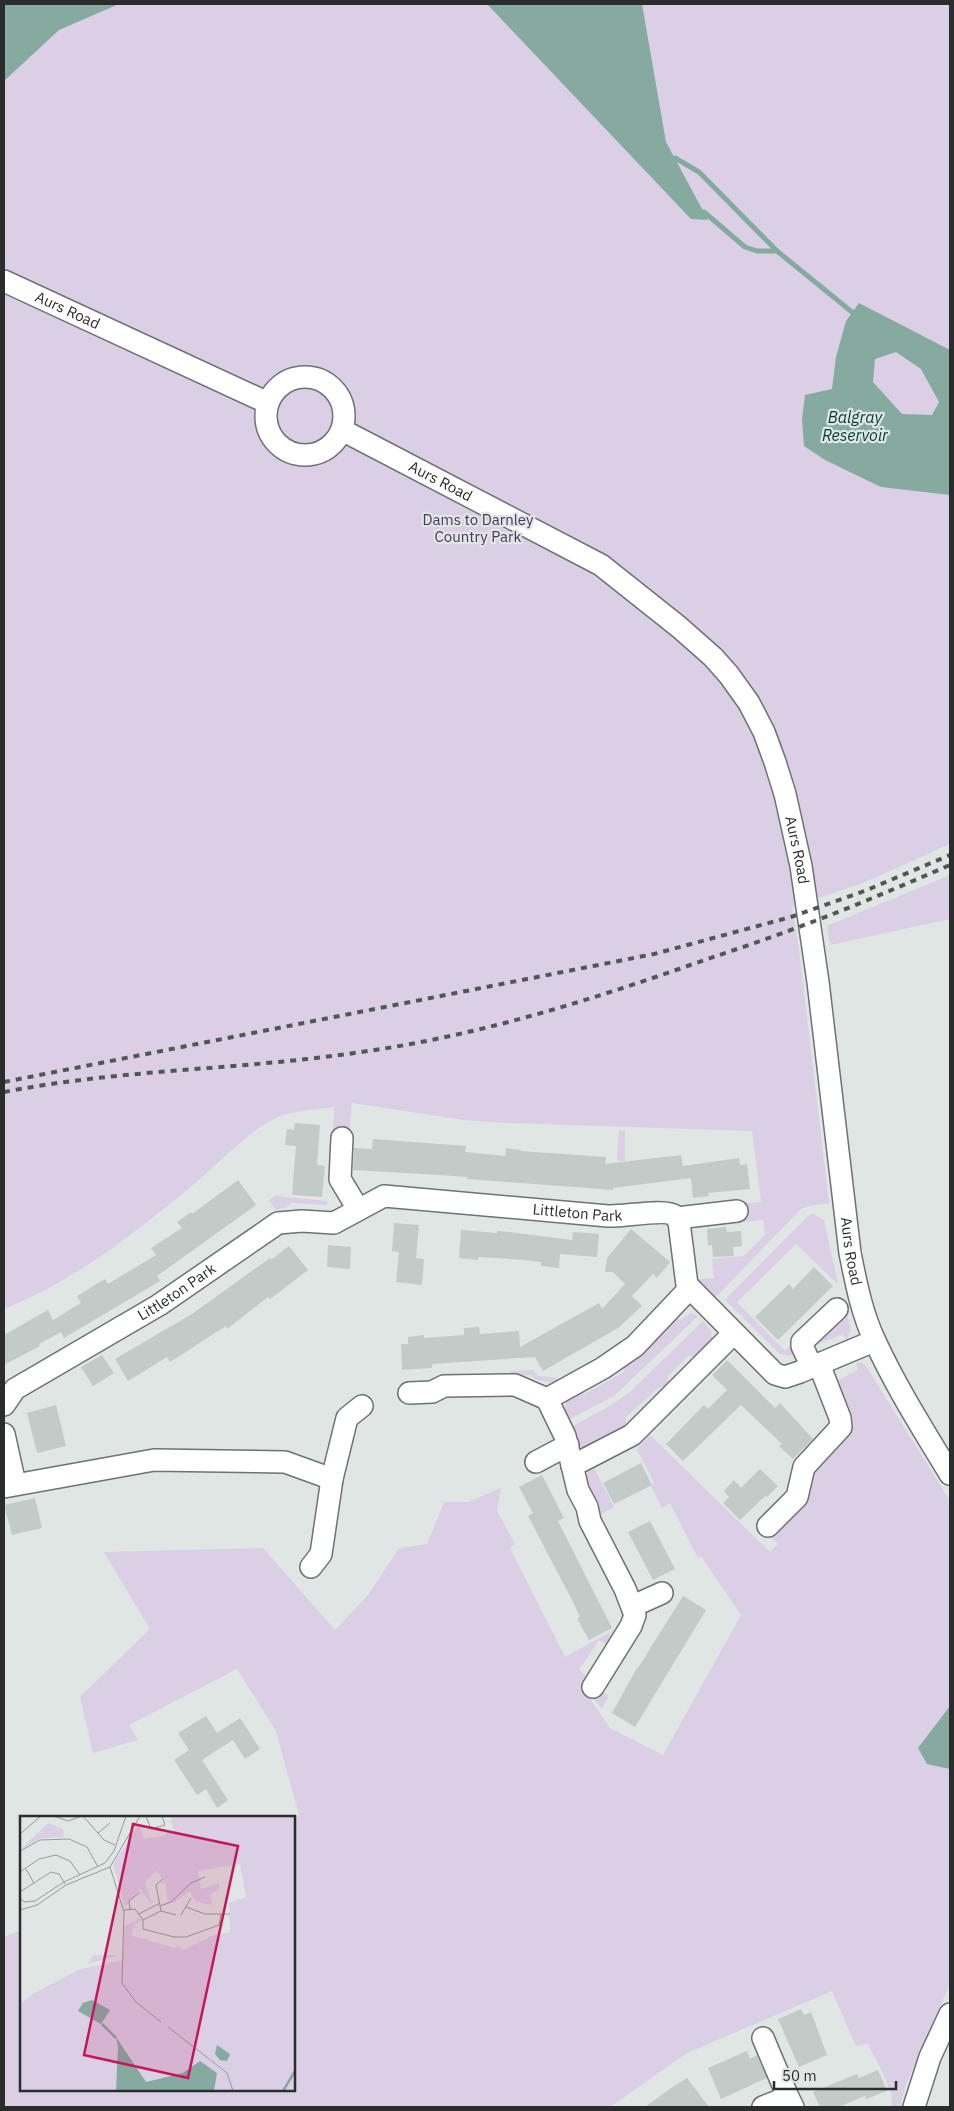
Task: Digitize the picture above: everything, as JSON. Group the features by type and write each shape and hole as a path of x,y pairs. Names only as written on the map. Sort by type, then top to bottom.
{"street":[{"name":"Aurs Road","path":"4,281 268,403"},
{"path":"301,378 319,380 330,386 338,395 343,406 345,418 342,430 335,442 324,450 312,455 298,455 286,450 275,442 268,430 266,417 268,403 274,392 283,384 301,378"},
{"name":"Aurs Road","path":"342,430 601,565 679,627 713,658 729,675 749,703 764,732 778,770 799,859 818,982 850,1254 863,1307 874,1341 950,1474"},
{"path":"342,1138 340,1178 358,1209"},
{"name":"Littleton Park","path":"4,1405 15,1388 159,1305 278,1223 302,1220 334,1223 384,1196 623,1217 660,1212 668,1213 677,1218 737,1211"},
{"path":"677,1218 686,1285 775,1374 785,1377 874,1341"},
{"path":"547,1399 603,1368 635,1346 690,1288"},
{"path":"768,1526 797,1497 804,1468 841,1427 840,1418 815,1366 802,1346 802,1342 837,1309"},
{"path":"536,1462 570,1455 632,1435 734,1333"},
{"path":"409,1393 432,1392 444,1386 515,1385 547,1399 570,1455 590,1521 633,1606 635,1615 592,1687"},
{"path":"311,1567 321,1554 332,1479 347,1418 362,1406"},
{"path":"4,1434 9,1485 154,1460 285,1462 332,1479"},
{"path":"633,1606 662,1593"},
{"path":"914,2107 930,2058 950,2014"},
{"path":"763,2038 790,2102 763,2107"}],"green space":[{"name":"Dams to Darnley Country Park","path":"4,4 950,4 950,844 863,883 792,907 799,949 829,1203 801,1209 714,1299 701,1285 699,1279 714,1278 712,1259 744,1256 765,1235 763,1220 693,1227 693,1222 742,1204 761,1202 752,1131 464,1120 352,1103 349,1134 333,1133 334,1107 290,1113 267,1123 256,1130 193,1185 126,1238 55,1285 4,1309"},
{"path":"950,875 950,919 830,945 827,926"},
{"path":"619,1130 625,1131 625,1161 618,1161 617,1156"},
{"path":"275,1196 327,1201 327,1205 292,1203 287,1207 276,1210 269,1200"},
{"path":"813,1214 824,1220 838,1284 796,1244 737,1302 785,1351 791,1345 799,1353 788,1356 780,1354 725,1300 808,1216"},
{"path":"846,1310 851,1330 847,1339 843,1334 811,1347"},
{"path":"691,1313 698,1316 614,1396 566,1421 562,1415 569,1395 574,1391 585,1394 624,1372 625,1362 676,1317 680,1320"},
{"path":"703,1321 711,1331 712,1339 694,1356 688,1356 668,1376 668,1385 658,1388 626,1417 626,1431 582,1452 569,1428 608,1407 630,1392"},
{"path":"861,1362 866,1366 950,1501 950,1984 906,2084 900,2107 891,2107 892,2101 888,2085 868,2044 856,2046 832,1991 687,2053 610,2107 4,2107 4,1937 20,1930 20,2091 295,2091 295,1818 299,1815 276,1731 237,1669 129,1725 138,1740 93,1753 80,1697 150,1629 104,1552 263,1548 335,1630 368,1595 399,1548 427,1544 444,1502 468,1502 501,1488 497,1511 515,1544 510,1548 565,1657 614,1630 609,1635 613,1638 608,1645 599,1640 579,1670 609,1696 602,1708 583,1689 610,1728 663,1755 741,1615 701,1556 698,1558 670,1503 662,1508 651,1486 654,1483 637,1449 650,1435 770,1552 778,1544 769,1535 812,1469 837,1440 834,1382 858,1370 856,1363"},
{"path":"533,1370 538,1376 559,1378 556,1383 537,1380 531,1375 512,1376 510,1371"},
{"path":"594,1468 614,1507 599,1515 599,1505 586,1479 588,1472"}],"water":[{"path":"4,4 119,4 59,30 4,81"},
{"path":"487,4 642,4 666,142 708,220 691,219"},
{"name":"Balgray Reservoir","path":"859,303 950,350 950,495 881,487 825,460 804,446 802,419 805,395 832,389 836,357 846,321","holes":["896,352 921,369 939,402 932,415 902,414 873,382 875,359"]},
{"path":"950,1706 950,1769 927,1764 918,1748"}],"building":[{"path":"295,1123 320,1125 317,1165 325,1166 322,1197 292,1195 296,1146 285,1145 287,1129 294,1130"},
{"path":"373,1139 466,1146 465,1152 505,1156 506,1148 520,1151 606,1157 605,1164 681,1155 683,1166 739,1158 740,1165 747,1164 750,1189 708,1193 709,1196 693,1198 691,1178 613,1188 613,1190 467,1179 467,1177 353,1170 354,1148 372,1149"},
{"path":"238,1180 256,1205 157,1276 160,1281 64,1338 61,1332 39,1344 40,1346 4,1365 4,1335 48,1310 53,1320 81,1303 77,1296 105,1279 108,1284 156,1255 151,1248 182,1228 177,1222 191,1212 192,1214"},
{"path":"394,1223 419,1225 416,1258 424,1259 422,1285 396,1282 399,1252 392,1251"},
{"path":"726,1227 727,1232 741,1231 742,1246 733,1247 734,1256 713,1257 712,1245 708,1245 707,1229"},
{"path":"631,1229 670,1262 657,1278 653,1274 632,1296 642,1306 618,1328 543,1371 535,1357 432,1364 432,1368 402,1370 401,1344 408,1344 408,1337 424,1335 424,1338 464,1335 464,1328 479,1327 480,1334 519,1331 520,1347 599,1303 602,1309 625,1284 613,1272 605,1272 607,1258"},
{"path":"461,1230 497,1233 497,1231 510,1232 572,1240 573,1232 599,1234 597,1257 560,1254 559,1268 541,1266 541,1262 524,1260 478,1257 478,1260 459,1258"},
{"path":"328,1245 351,1247 350,1269 327,1267"},
{"path":"289,1246 308,1270 270,1299 268,1297 227,1329 226,1326 170,1362 167,1357 128,1381 115,1359 192,1314"},
{"path":"814,1267 833,1286 778,1340 755,1317 789,1284 793,1289"},
{"path":"102,1355 114,1373 93,1386 81,1367"},
{"path":"727,1360 775,1408 780,1403 813,1439 793,1459 779,1446 782,1444 741,1405 683,1461 666,1444 704,1405 708,1409 727,1390 712,1375"},
{"path":"56,1405 66,1446 37,1453 27,1413"},
{"path":"641,1463 652,1485 614,1504 603,1483"},
{"path":"760,1469 778,1486 740,1520 723,1503 729,1497 724,1491 734,1480 741,1488"},
{"path":"542,1475 564,1518 558,1521 612,1628 589,1640 577,1618 580,1617 572,1600 528,1516 533,1513 519,1487"},
{"path":"35,1498 42,1528 12,1535 4,1505"},
{"path":"650,1521 675,1569 653,1580 628,1532"},
{"path":"683,1596 706,1610 635,1727 612,1713 637,1668"},
{"path":"206,1716 217,1733 240,1718 260,1749 245,1759 233,1740 202,1760 228,1800 217,1808 206,1789 197,1795 174,1760 189,1750 178,1733"},
{"path":"801,2009 804,2015 811,2012 827,2055 799,2067 778,2019"},
{"path":"747,2051 750,2059 757,2055 767,2078 721,2099 708,2068"},
{"path":"878,2070 887,2091 866,2099 865,2096 839,2107 820,2107 813,2092 857,2074 859,2078"},
{"path":"687,2078 709,2107 645,2107 674,2086"}],"waterway":[{"path":"675,158 699,172 777,251"},
{"path":"704,212 745,247 757,251 777,251 852,312"}],"railway":[{"path":"4,1082 654,954 791,917 867,890 950,855"},
{"path":"4,1092 48,1084 137,1074 316,1058 402,1046 482,1029 601,995 767,939 854,906 950,865"}]}
